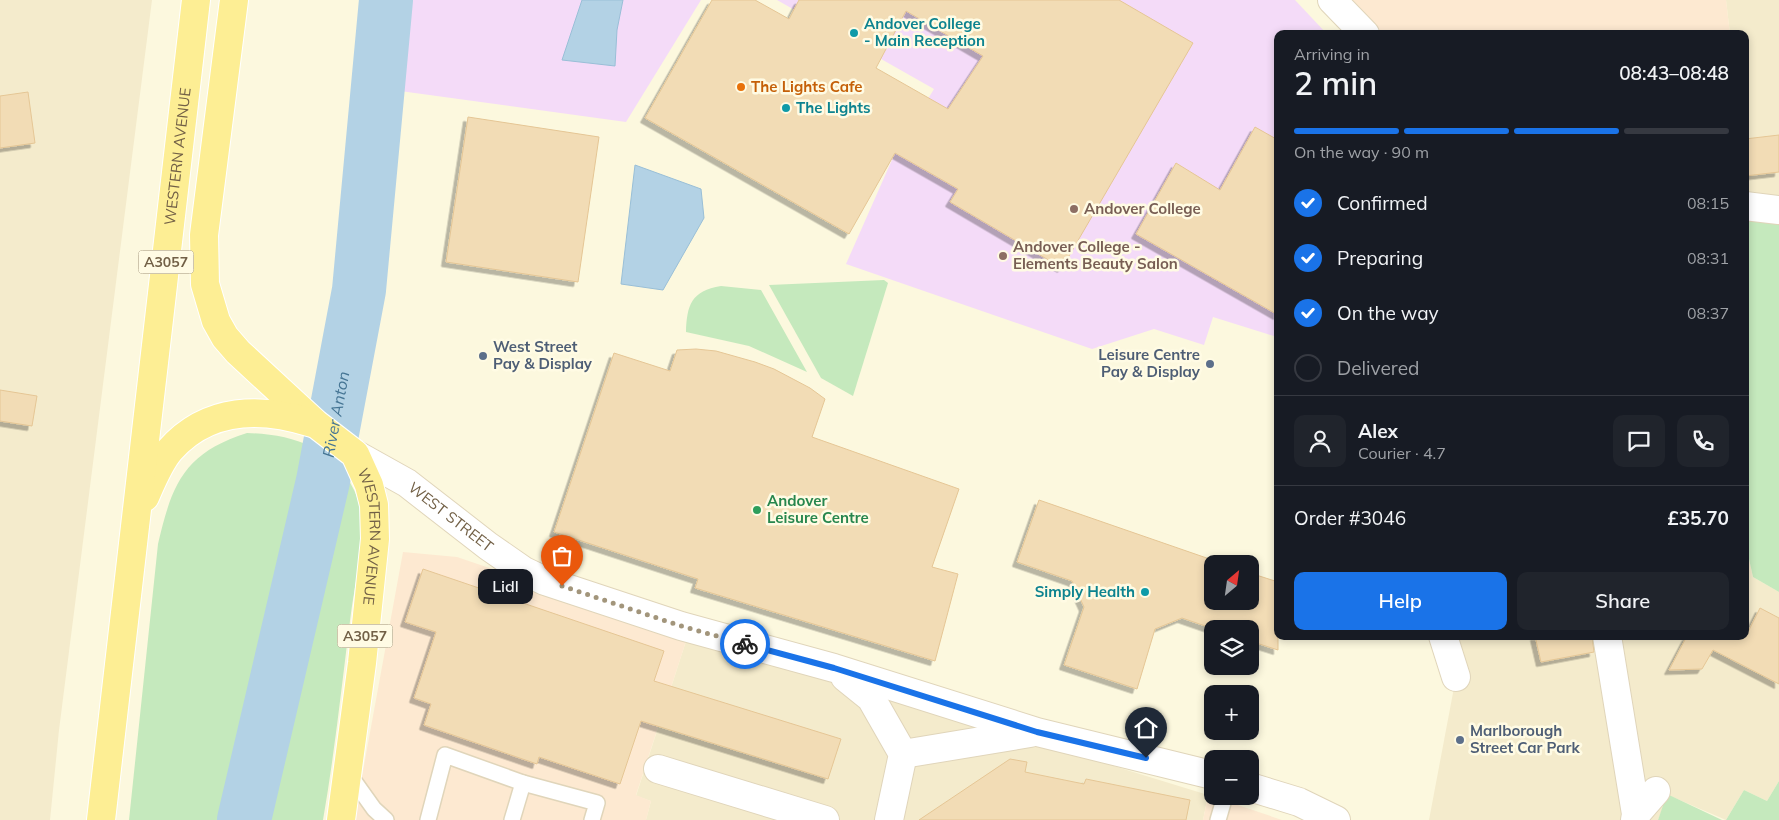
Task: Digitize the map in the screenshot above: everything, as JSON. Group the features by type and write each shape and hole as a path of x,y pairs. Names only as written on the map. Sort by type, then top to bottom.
{"main road":[{"name":"WESTERN AVENUE","path":"101,820 196,0"},
{"name":"WESTERN AVENUE","path":"234,0 204,235 205,284 216,321 225,337 238,352 316,424 350,450 368,485 374,505 375,530 349,774 342,820"},
{"name":"WESTERN AVENUE","path":"134,524 160,464 170,450 194,430 212,421 248,412 277,414 316,424"}],"street":[{"path":"1332,0 1361,30"},
{"path":"1749,206 1779,210"},
{"name":"WEST STREET","path":"350,450 407,482 488,546 524,571 545,581 681,626 834,668 1037,732 1204,773"},
{"path":"1444,640 1456,677"},
{"path":"1608,640 1636,817"},
{"name":"WEST STREET","path":"834,668 871,698 902,754"},
{"path":"889,820 902,754 1037,732"},
{"path":"658,769 825,820"},
{"path":"1636,817 1656,791"},
{"path":"1259,792 1298,811 1336,820"}],"lane":[{"path":"428,820 445,754 523,783 597,803 592,820"},
{"path":"349,774 374,809 386,820"},
{"path":"512,820 523,783"},
{"path":"1218,820 1222,805"}],"shaded area":[{"path":"0,0 152,0 59,730 50,820 0,820"},
{"path":"410,0 701,0 626,122 400,91"},
{"name":"Andover College","path":"777,0 1295,0 1323,30 1274,30 1274,336 1213,317 1204,345 1154,329 1092,349 846,264 895,153 934,89"},
{"path":"1347,0 1726,0 1730,30 1372,30"},
{"path":"1726,0 1779,0 1779,216 1752,216 1749,190 1749,30 1730,30"},
{"path":"403,552 457,557 688,635 636,795 651,801 646,820 354,820"},
{"path":"1749,559 1753,577 1779,592 1779,781 1767,801 1744,790 1726,820 1668,795 1658,820 1429,820 1456,677 1445,640 1749,640"},
{"path":"688,635 1204,794 1204,805 1206,805 1203,820 646,820 651,801 636,796"},
{"path":"1206,805 1238,805 1282,820 1203,820"}],"green space":[{"path":"1749,216 1779,216 1779,592 1753,577 1749,559"},
{"path":"884,280 888,283 853,396 821,378 769,285"},
{"path":"721,286 761,290 807,372 749,346 686,332 688,314 693,301 703,292"},
{"path":"247,433 279,436 295,440 323,453 345,475 355,492 361,509 361,548 323,820 129,820 158,544 163,523 176,488 184,474 195,461 208,450"},
{"path":"1779,781 1779,820 1726,820 1744,790 1767,801"},
{"path":"1667,794 1722,820 1658,820"}],"water":[{"path":"582,0 623,0 617,30 615,66 562,60"},
{"path":"635,165 701,189 704,218 663,290 621,284"}],"building":[{"path":"712,0 755,0 789,19 799,0 1119,0 1193,43 1062,268 950,202 958,189 895,153 849,234 645,118","holes":["906,11 983,56 948,109 876,68"]},
{"path":"28,92 35,143 0,148 0,96"},
{"path":"468,117 599,137 578,282 446,262"},
{"path":"1255,127 1274,138 1274,313 1136,234 1176,163 1220,190"},
{"path":"1779,135 1779,172 1749,176 1749,139"},
{"name":"Andover Leisure Centre","path":"677,350 716,351 774,369 810,388 825,399 812,437 959,489 932,567 958,574 935,661 695,588 698,579 554,532 614,353 670,371"},
{"path":"0,390 37,396 32,426 0,421"},
{"name":"Simply Health","path":"1039,500 1204,557 1204,610 1259,610 1259,576 1274,581 1274,640 1278,640 1278,650 1259,644 1259,620 1204,620 1204,626 1182,618 1155,629 1137,689 1064,665 1084,607 1072,581 1017,562"},
{"path":"423,569 664,651 654,681 841,739 828,779 641,721 620,784 539,757 537,764 424,725 431,704 414,698 436,632 405,622"},
{"path":"1760,608 1779,618 1779,684 1713,650 1702,669 1669,670 1685,640 1749,640 1749,630"},
{"path":"1536,640 1592,640 1594,652 1541,662"},
{"path":"1010,759 1027,762 1025,772 1084,784 1086,779 1190,800 1186,820 919,820"}],"waterway":[{"name":"River Anton","path":"244,820 323,481 359,290 386,0"}],"way so far":[{"path":"562,586 681,626 745,644"}],"place":[{"name":"Andover College - Main Reception","path":"854,33"},
{"name":"The Lights Cafe","path":"741,87"},
{"name":"The Lights","path":"786,108"},
{"name":"Andover College","path":"1074,209"},
{"name":"Andover College - Elements Beauty Salon","path":"1003,256"},
{"name":"West Street Pay & Display","path":"483,356"},
{"name":"Leisure Centre Pay & Display","path":"1210,364"},
{"name":"Andover Leisure Centre","path":"757,510"},
{"name":"Lidl","path":"562,586"},
{"name":"Simply Health","path":"1145,592"},
{"name":"Marlborough Street Car Park","path":"1460,740"}],"route":[{"path":"745,644 834,668 1037,732 1146,758"}]}
